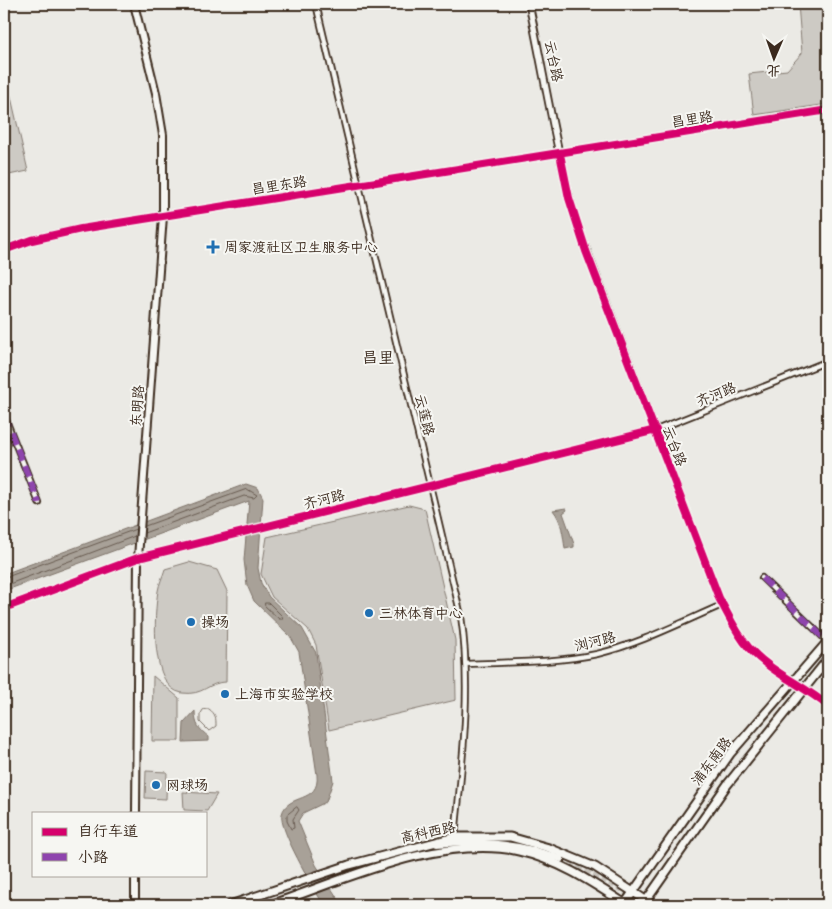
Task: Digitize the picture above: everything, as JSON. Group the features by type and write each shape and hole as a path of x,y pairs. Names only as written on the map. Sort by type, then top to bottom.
{"main road":[{"name":"东明路","path":"134,4 156,93 163,134 163,216 138,558 136,812"},
{"name":"浦东南路","path":"625,905 730,754 794,683 828,641"},
{"name":"浦东南路","path":"645,903 727,785 828,659"},
{"name":"高科西路","path":"230,905 349,865 455,837 510,837 549,848 595,867 634,891 645,903 653,905"},
{"path":"418,846 463,841 508,844 533,849 561,859"},
{"name":"高科西路","path":"270,905 428,852 459,847 507,849 530,854 587,878 625,905"},
{"path":"135,876 135,905"}],"street":[{"name":"云莲路","path":"316,4 461,616 466,664 466,715 455,837"},
{"name":"云台路","path":"529,4 562,169 578,227 722,605 734,628 749,647 767,664 828,706"},
{"name":"昌里路","path":"560,154 828,110"},
{"name":"昌里东路","path":"4,250 32,240 81,229 560,154"},
{"name":"齐河路","path":"4,608 138,558 656,430 828,361"},
{"path":"4,415 6,427 39,503"},
{"path":"762,578 828,641"},
{"name":"浏河路","path":"466,664 570,659 598,654 624,646 722,605"}],"shaded area":[{"path":"798,4 828,4 828,104 754,115 749,74 787,70 802,53"},
{"path":"4,80 8,84 28,171 4,176"},
{"name":"三林体育中心","path":"409,505 425,509 455,640 456,700 329,730 316,645 308,629 272,597 261,574 267,537"},
{"name":"操场","path":"189,562 217,570 227,591 226,682 215,684 196,693 182,693 172,688 164,678 159,665 155,633 158,591 165,569"},
{"path":"153,676 179,698 179,741 152,741"},
{"name":"网球场","path":"146,771 167,772 166,799 145,798"},
{"path":"183,792 217,794 207,811 184,810"}],"water":[{"path":"246,484 258,488 263,498 258,568 261,583 269,597 302,628 316,653 333,781 326,802 303,813 298,821 316,865 342,905 323,904 291,845 282,822 282,814 285,807 309,795 314,790 317,784 317,775 299,652 290,636 254,601 247,585 244,560 249,501 4,591 4,574"},
{"path":"566,508 567,510 563,513 574,547 565,549 560,523 553,510"},
{"path":"195,711 197,723 200,729 209,737 209,741 183,742 184,723"}],"waterway":[{"path":"209,709 215,716 216,726 209,731 200,722 200,715 203,710 209,709"}],"tunnel":[{"path":"561,859 620,888 643,905"}],"marked path":[{"path":"4,415 39,503"},
{"path":"762,578 828,642"}],"cycle path":[{"path":"4,250 32,240 81,229 828,110"},
{"path":"560,154 569,198 586,251 719,598 736,630 758,657 828,706"},
{"path":"4,608 138,558 656,430"}],"place":[{"name":"周家渡社区卫生服务中心","path":"213,247"},
{"name":"三林体育中心","path":"369,613"},
{"name":"操场","path":"191,622"},
{"name":"上海市实验学校","path":"225,694"},
{"name":"网球场","path":"156,785"}],"district":[{"name":"昌里","path":"378,357"}]}
